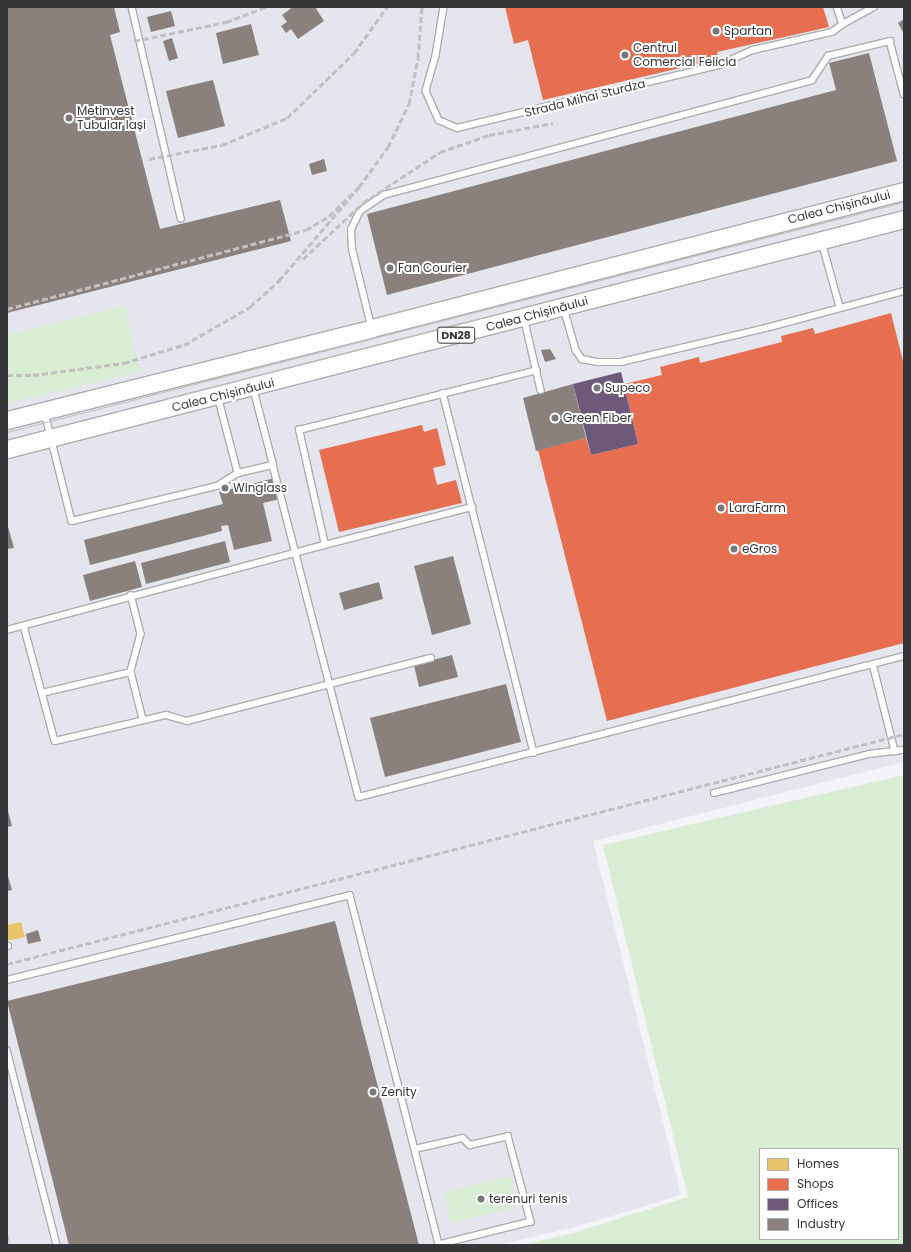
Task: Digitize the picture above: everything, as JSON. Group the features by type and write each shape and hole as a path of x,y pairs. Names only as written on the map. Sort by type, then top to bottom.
{"main road":[{"name":"Calea Chișinăului","path":"7,420 904,191"},
{"name":"Calea Chișinăului","path":"7,449 253,388 822,239 904,219"}],"lane":[{"path":"132,7 181,218"},
{"name":"Strada Mihai Sturdza","path":"444,7 436,56 426,91 439,120 457,128 719,65 753,50 832,32 843,24 874,7"},
{"path":"837,7 843,24"},
{"path":"372,328 352,249 351,230 360,211 384,195 812,80 828,56 890,41 904,94"},
{"path":"822,239 840,307"},
{"path":"564,307 576,350 582,359 598,362 621,362 766,328 904,291"},
{"path":"524,317 541,390"},
{"path":"325,545 299,430 537,370"},
{"path":"253,388 295,553 332,684 359,797 534,753 904,656"},
{"path":"443,393 534,753"},
{"path":"218,396 238,473"},
{"path":"44,410 72,521 217,486 238,473 273,465"},
{"path":"7,630 131,595 472,507"},
{"path":"131,595 141,634 131,672 144,719"},
{"path":"24,626 55,741 166,715 187,721 431,658"},
{"path":"873,664 895,751"},
{"path":"42,692 131,672"},
{"path":"714,793 869,754 904,750"},
{"path":"7,980 350,895 439,1245 531,1222 508,1136 470,1145 463,1138 415,1149"},
{"path":"7,1050 57,1245"}],"shaded area":[{"path":"7,7 904,7 904,762 593,841 681,1195 575,1227 499,1245 7,1245"}],"green space":[{"path":"124,306 140,372 7,403 7,335"},
{"path":"904,775 904,1245 521,1245 573,1233 688,1197 603,845"},
{"name":"terenuri tenis","path":"511,1176 518,1207 451,1223 444,1192"}],"building: Homes":[{"path":"21,922 25,937 7,941 7,925"}],"building: Shops":[{"name":"Centrul Comercial Felicia","path":"505,7 823,7 829,27 717,52 719,59 543,100 528,40 514,44"},
{"name":"eGros","path":"891,313 904,365 904,643 607,721 538,450 586,438 591,455 638,444 624,384 662,375 660,367 699,357 700,363 782,342 781,336 813,328 815,334"},
{"path":"422,425 424,432 437,428 446,465 433,468 437,485 456,480 462,503 339,532 319,450"}],"building: Offices":[{"path":"621,372 638,444 591,455 573,384"}],"building: Industry":[{"name":"Metinvest Tubular Iași","path":"7,7 114,7 120,32 110,35 160,229 280,200 291,241 7,313"},
{"path":"293,7 315,7 324,21 298,39 291,29 286,33 281,26 287,22 282,15"},
{"path":"171,11 175,26 151,32 147,17"},
{"path":"904,19 904,34 898,23"},
{"path":"251,24 259,55 223,64 216,33"},
{"path":"172,38 178,58 169,61 163,41"},
{"path":"869,53 897,161 387,295 367,214 836,90 829,63"},
{"path":"213,80 225,126 178,138 166,91"},
{"path":"324,159 327,171 312,175 309,164"},
{"path":"550,349 556,359 545,362 541,350"},
{"name":"Green Fiber","path":"573,384 586,438 536,451 523,398"},
{"path":"275,478 280,499 263,503 272,541 234,550 228,525 221,526 222,531 90,565 84,540 223,504 219,492"},
{"path":"7,523 14,548 7,549"},
{"path":"225,541 230,562 146,584 141,563"},
{"path":"453,556 471,624 432,635 414,566"},
{"path":"135,561 142,587 90,601 83,575"},
{"path":"379,582 383,599 344,610 339,593"},
{"path":"452,655 458,677 419,687 414,665"},
{"path":"506,684 521,742 385,777 370,718"},
{"path":"7,807 12,826 7,827"},
{"path":"7,873 12,890 7,891"},
{"path":"335,921 419,1245 69,1245 7,1001"},
{"path":"38,930 41,941 28,944 26,934"}],"tram line":[{"path":"7,432 904,202"},
{"path":"164,399 484,317"},
{"path":"7,1234 10,1245"}],"railway":[{"path":"134,41 226,22 266,7"},
{"path":"149,159 222,145 287,118 354,53 387,7"},
{"path":"359,187 388,147 409,104 418,58 422,7"},
{"path":"303,259 363,203 440,152 489,135 553,123"},
{"path":"7,309 306,230 329,216 359,187 277,283"},
{"path":"184,345 250,307 280,280"},
{"path":"7,375 33,375 124,363 189,343"},
{"path":"7,964 904,734"}],"place":[{"name":"Spartan","path":"716,31"},
{"name":"Centrul Comercial Felicia","path":"625,55"},
{"name":"Metinvest Tubular Iași","path":"69,118"},
{"name":"Fan Courier","path":"390,268"},
{"name":"Supeco","path":"597,388"},
{"name":"Green Fiber","path":"555,418"},
{"name":"Winglass","path":"225,488"},
{"name":"LaraFarm","path":"721,508"},
{"name":"eGros","path":"734,549"},
{"name":"Zenity","path":"373,1092"},
{"name":"terenuri tenis","path":"481,1199"}]}
